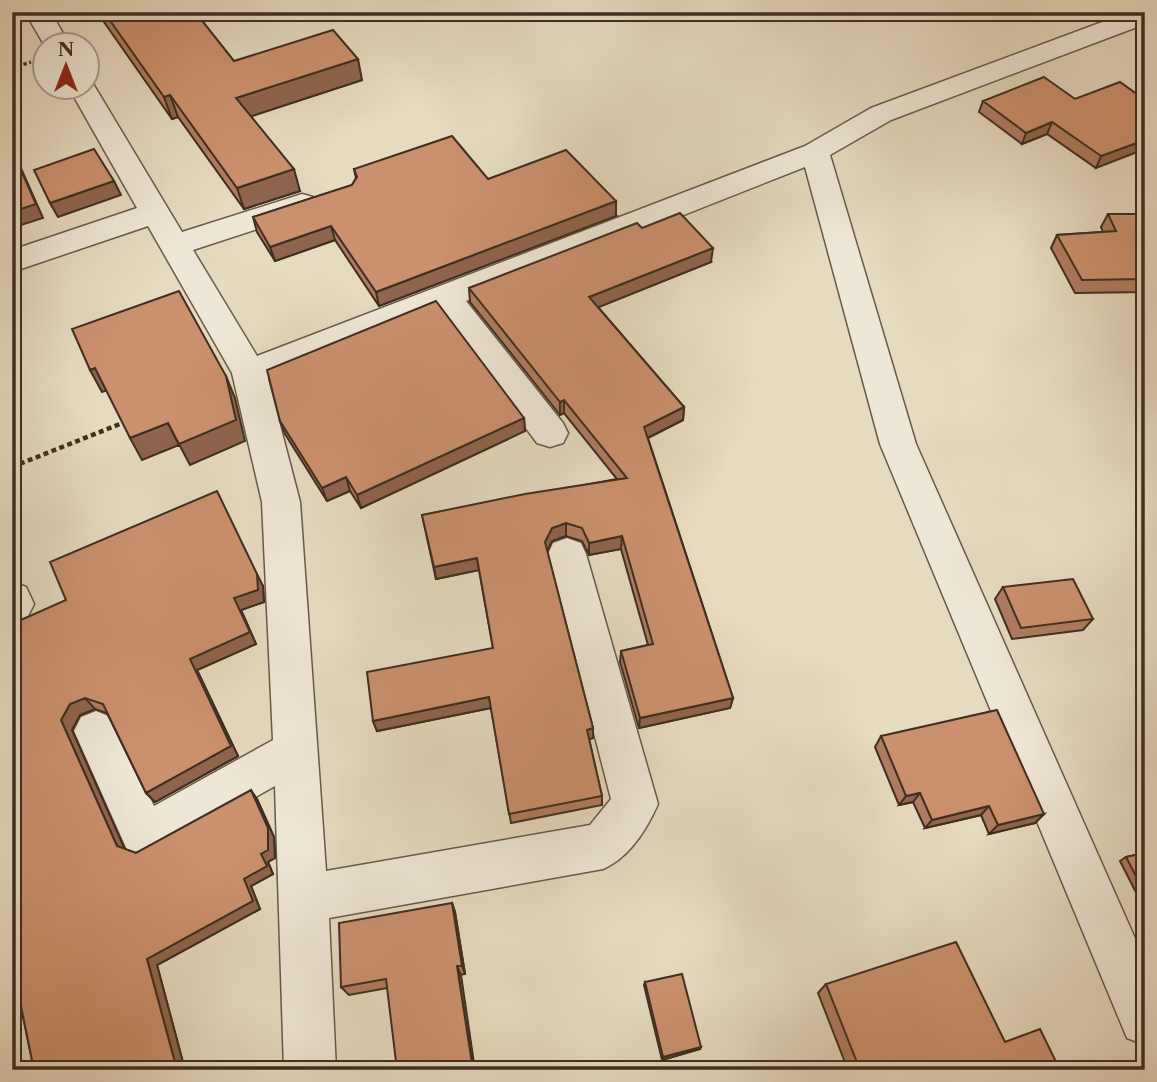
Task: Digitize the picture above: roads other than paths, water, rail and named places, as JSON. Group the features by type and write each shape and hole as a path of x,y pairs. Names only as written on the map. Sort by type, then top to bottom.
{"street":[{"path":"44,13 51,32"},
{"path":"249,373 815,152 881,114 1145,15"},
{"path":"90,102 249,373 281,502 304,899 310,1070"},
{"path":"815,152 898,444 1145,1020"},
{"path":"174,245 330,194"},
{"path":"12,261 155,213"},
{"path":"445,297 550,433"},
{"path":"304,899 603,846 635,804 567,554"},
{"path":"96,731 144,836 295,751"}]}
